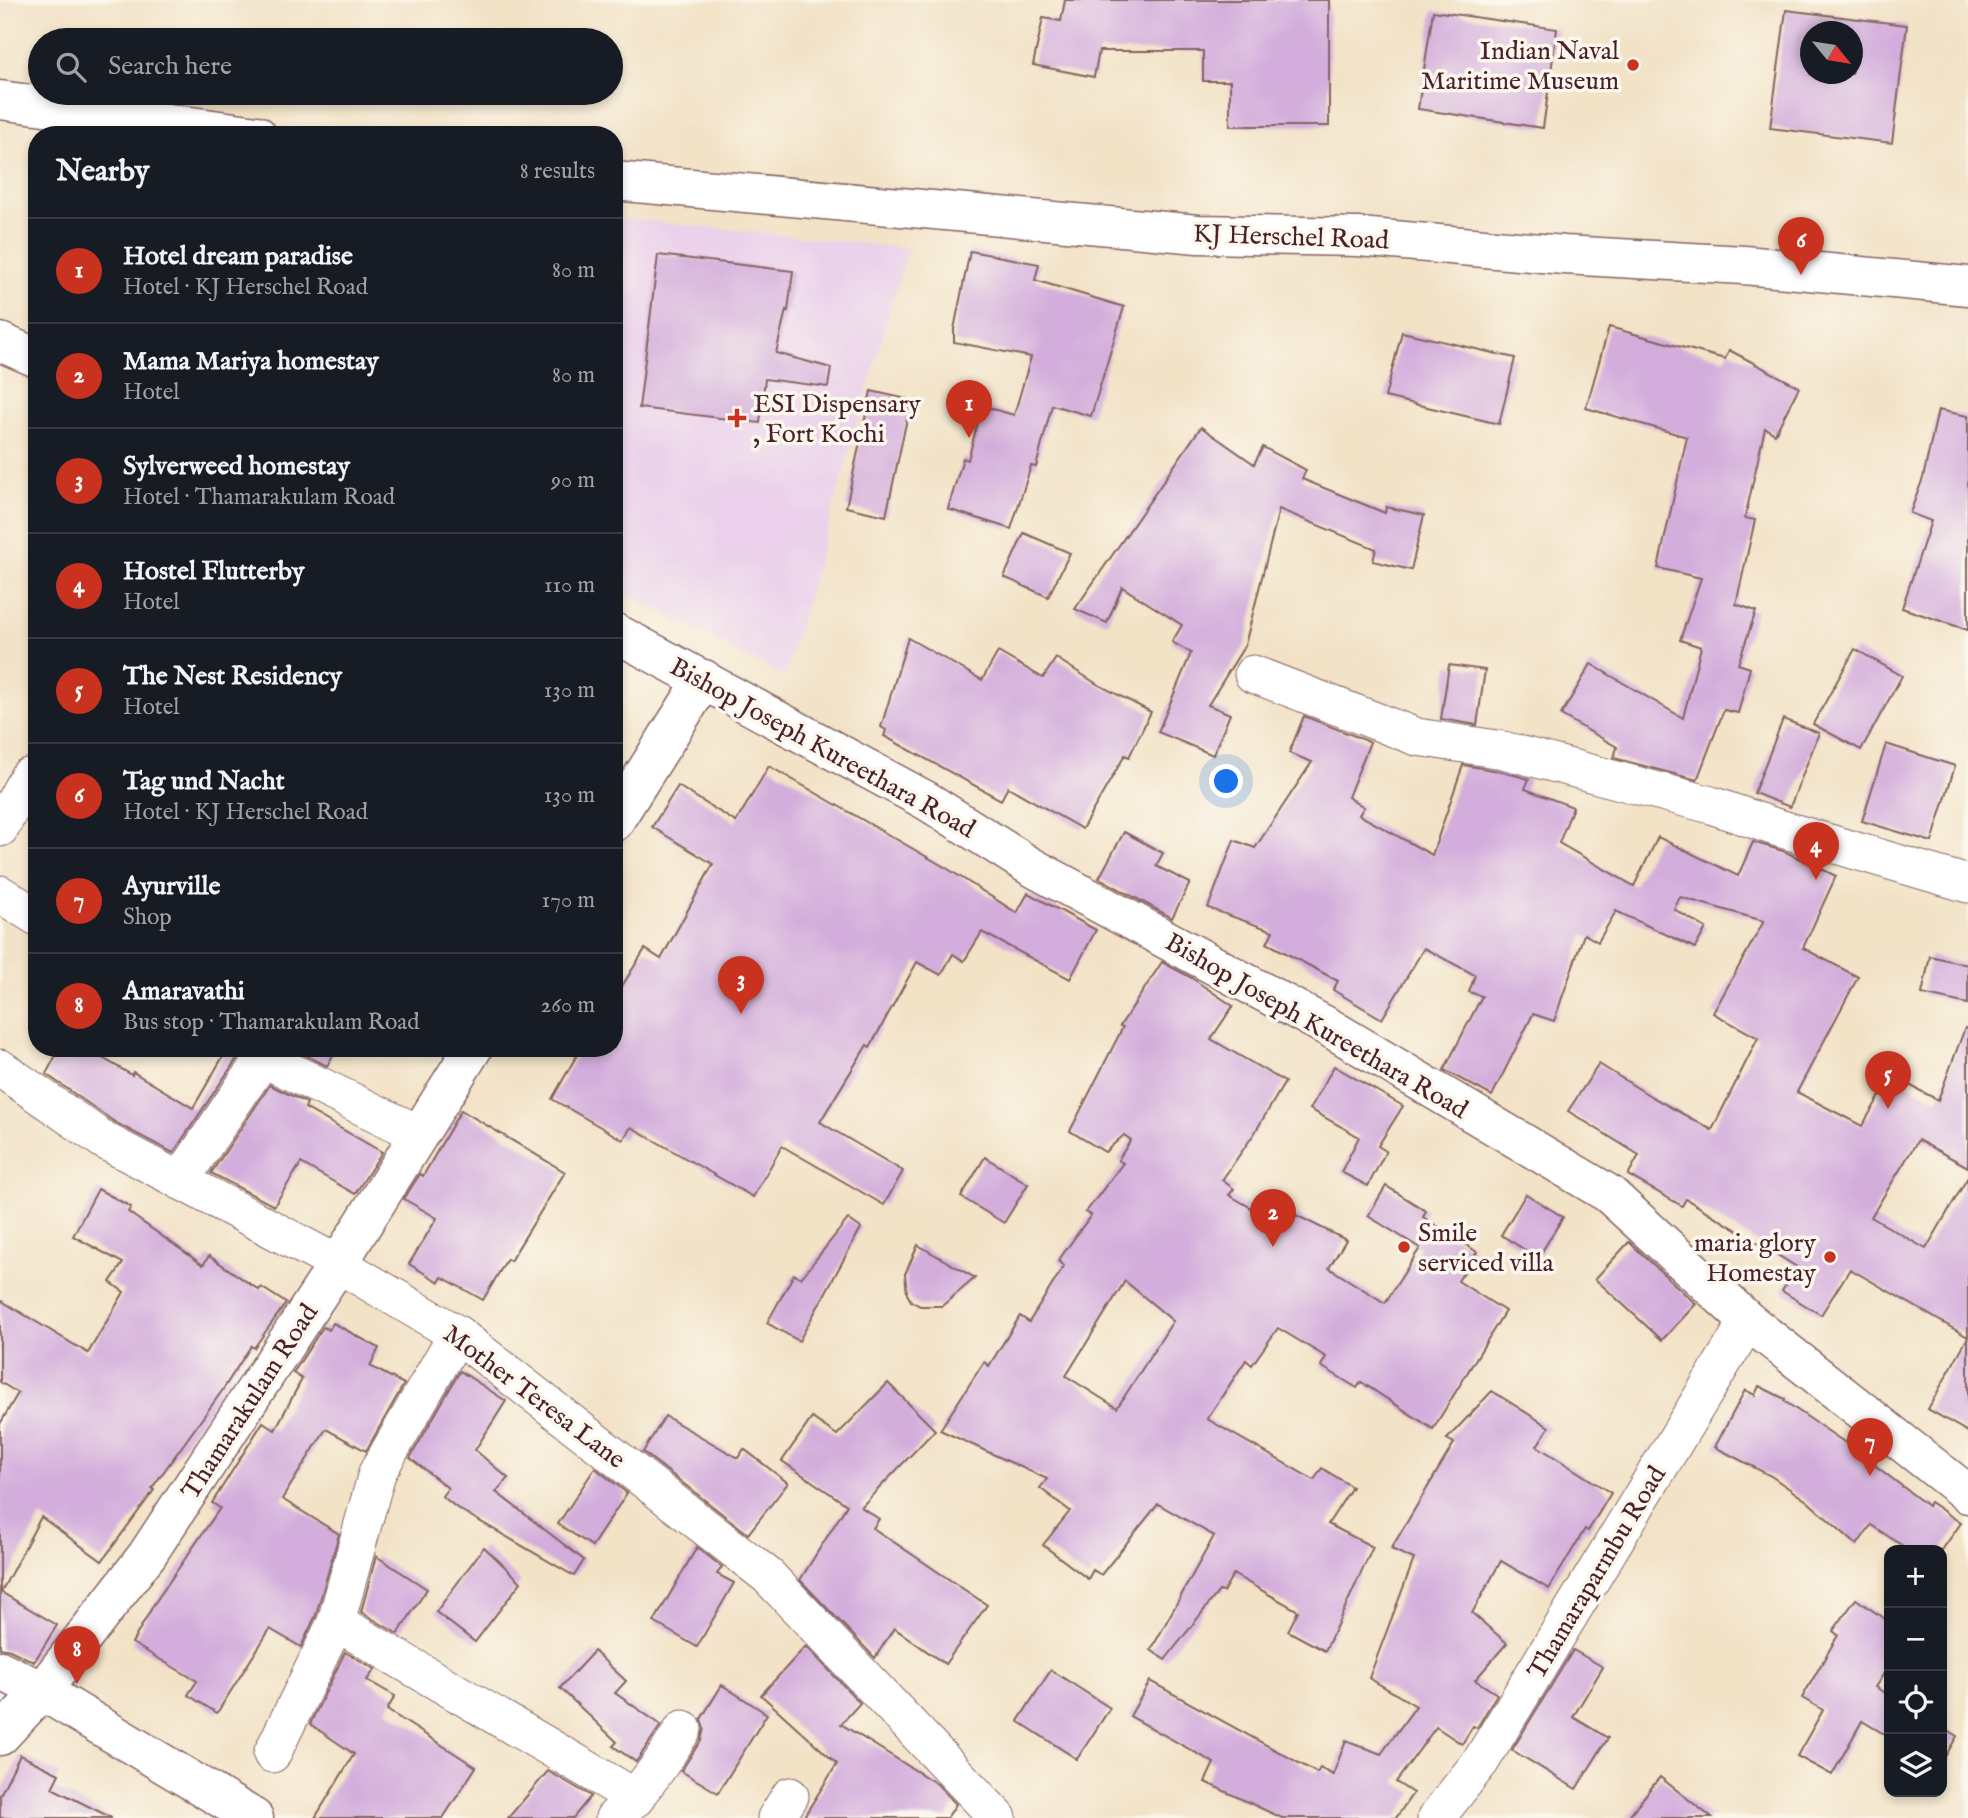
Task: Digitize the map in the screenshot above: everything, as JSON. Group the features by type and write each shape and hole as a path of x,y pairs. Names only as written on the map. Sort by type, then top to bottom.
{"street":[{"path":"0,100 28,104"},
{"path":"37,105 191,126"},
{"name":"KJ Herschel Road","path":"623,182 1198,233 1359,237 1564,255 1744,265 1968,286"},
{"path":"0,342 28,354"},
{"name":"Bishop Joseph Kureethara Road","path":"623,637 927,801 1030,866 1330,1028 1609,1194 1748,1321 1968,1494"},
{"path":"1253,674 1418,737 1503,750 1711,805 1775,827 1968,884"},
{"path":"623,808 704,680"},
{"path":"0,828 28,777"},
{"path":"0,894 28,911"},
{"path":"180,1181 257,1057"},
{"path":"268,1057 279,1066 419,1134"},
{"name":"Thamarakulam Road","path":"0,1736 41,1692 147,1555 338,1264 467,1057"},
{"name":"Mother Teresa Lane","path":"0,1068 105,1141 338,1264 457,1334 768,1576 999,1818"},
{"name":"Thamaraparmbu Road","path":"1436,1818 1481,1760 1748,1321"},
{"path":"272,1754 336,1622 377,1473 457,1334"},
{"path":"336,1622 625,1808 661,1766 683,1729"},
{"path":"0,1670 254,1818"}],"shaded area":[{"name":"ESI Dispensary , Fort Kochi","path":"623,219 908,248 785,676 623,593"}],"building":[{"path":"1065,0 1329,0 1329,126 1230,126 1230,81 1203,81 1203,51 1099,51 1094,77 1033,65 1043,18 1061,21"},
{"path":"1786,10 1907,25 1892,143 1770,128"},
{"path":"1433,11 1557,29 1543,128 1418,109"},
{"path":"970,251 1039,264 1035,280 1124,307 1091,416 1052,405 1036,467 1031,466 1011,529 948,509 963,458 968,460 982,406 1014,415 1031,357 954,342 954,329"},
{"path":"658,255 793,271 788,311 786,310 776,353 831,368 828,387 765,379 760,423 639,408"},
{"path":"1609,327 1725,359 1729,350 1799,387 1775,434 1765,428 1745,518 1755,520 1736,604 1756,611 1738,664 1750,668 1738,713 1724,710 1697,780 1614,758 1617,747 1561,715 1591,664 1683,718 1701,647 1680,640 1701,578 1658,568 1687,437 1586,408"},
{"path":"1402,332 1515,358 1499,424 1385,397"},
{"path":"871,391 911,400 886,516 846,507"},
{"path":"1938,410 1968,416 1968,630 1902,608 1931,521 1910,513 1923,478"},
{"path":"1201,427 1254,464 1263,447 1306,470 1302,479 1385,513 1386,507 1424,515 1411,570 1373,561 1376,549 1279,509 1245,645 1208,705 1230,714 1213,755 1158,732 1191,653 1172,642 1182,625 1122,587 1107,623 1075,609"},
{"path":"1024,533 1070,553 1048,597 1004,577"},
{"path":"908,638 982,680 998,652 1043,678 1056,658 1097,684 1151,712 1129,757 1125,755 1082,829 1008,787 1001,800 884,736 886,730 881,727"},
{"path":"1855,649 1902,676 1861,750 1813,724"},
{"path":"1449,665 1485,670 1477,725 1441,719"},
{"path":"1304,716 1370,742 1348,797 1364,807 1359,815 1432,855 1463,765 1529,779 1525,789 1573,807 1559,843 1634,886 1658,837 1738,876 1753,842 1786,852 1836,876 1803,948 1858,977 1797,1092 1862,1126 1892,1076 1938,1100 1965,1028 1968,1029 1968,1167 1918,1140 1871,1217 1926,1249 1968,1177 1968,1337 1850,1269 1821,1315 1782,1291 1797,1267 1686,1199 1682,1206 1628,1175 1639,1155 1568,1111 1599,1064 1712,1130 1758,1038 1713,1013 1764,921 1680,897 1674,909 1706,928 1695,948 1616,911 1598,942 1584,934 1554,1021 1533,1014 1492,1096 1444,1070 1482,996 1469,992 1475,975 1424,948 1382,1019 1333,990 1338,981 1267,943 1273,931 1208,908 1234,840 1255,848 1312,762 1289,753"},
{"path":"1783,719 1819,733 1790,807 1754,793"},
{"path":"1886,744 1955,766 1932,842 1862,821"},
{"path":"769,766 948,869 1017,913 1028,893 1096,930 1070,979 982,932 964,961 953,954 941,975 917,962 870,1047 867,1045 820,1122 903,1171 884,1205 782,1146 753,1197 631,1127 623,1140 552,1099 576,1057 623,1057 623,984 645,949 661,959 713,864 652,827 678,786 736,822"},
{"path":"1124,832 1163,853 1156,866 1190,883 1172,918 1099,878"},
{"path":"1930,956 1968,965 1968,1004 1922,994"},
{"path":"1162,962 1233,1006 1211,1039 1285,1082 1222,1180 1234,1189 1229,1195 1288,1229 1296,1215 1346,1240 1329,1268 1385,1303 1420,1248 1368,1216 1386,1186 1426,1211 1423,1217 1477,1252 1458,1281 1505,1311 1433,1429 1361,1382 1357,1388 1321,1366 1326,1357 1278,1328 1252,1365 1246,1360 1207,1419 1314,1480 1322,1468 1352,1487 1328,1524 1373,1547 1325,1651 1288,1631 1298,1611 1233,1574 1223,1592 1219,1591 1165,1660 1151,1650 1214,1536 1158,1504 1101,1575 1093,1570 1088,1579 1043,1545 1070,1511 1040,1488 1047,1479 940,1430 984,1362 989,1366 1020,1316 1029,1322 1064,1266 1058,1261 1091,1215 1086,1212 1123,1163 1118,1160 1131,1140 1124,1135 1105,1152 1070,1131 1123,1027 1120,1026","holes":["1125,1281 1173,1321 1117,1408 1066,1376"]},
{"path":"55,1057 101,1057 132,1075 133,1072 193,1108 223,1057 238,1057 173,1153 116,1123 46,1074"},
{"path":"309,1057 332,1057 327,1066"},
{"path":"1334,1066 1403,1106 1378,1146 1386,1151 1368,1186 1341,1172 1359,1137 1310,1109"},
{"path":"270,1085 307,1103 305,1108 382,1152 355,1194 301,1163 274,1206 211,1173"},
{"path":"461,1110 565,1172 483,1300 442,1277 439,1282 409,1264 437,1218 404,1199 420,1174 423,1176"},
{"path":"985,1157 1028,1184 1004,1223 961,1197"},
{"path":"98,1189 131,1207 128,1212 203,1265 209,1256 259,1290 261,1287 286,1303 254,1348 251,1346 152,1488 154,1490 102,1561 41,1517 1,1592 57,1625 34,1662 0,1648 0,1424 18,1393 0,1382 0,1300 88,1353 124,1292 110,1282 123,1263 73,1236"},
{"path":"1526,1194 1563,1217 1538,1258 1501,1235"},
{"path":"848,1219 861,1228 799,1341 767,1323 794,1274 801,1278"},
{"path":"1629,1242 1696,1304 1662,1340 1595,1279"},
{"path":"918,1245 975,1278 942,1306 920,1306 911,1301 907,1294 905,1274"},
{"path":"333,1323 379,1348 370,1366 404,1384 366,1451 326,1429 282,1499 339,1534 316,1615 301,1647 270,1629 217,1713 188,1695 197,1681 132,1643 154,1604 220,1508 212,1503 263,1422 275,1430 302,1379 293,1373 323,1327 329,1330"},
{"path":"1968,1337 1968,1432 1928,1409"},
{"path":"460,1371 506,1401 475,1450 508,1478 496,1492 584,1560 574,1576 457,1508 442,1496 448,1488 410,1458"},
{"path":"888,1383 935,1430 861,1507 879,1519 873,1528 987,1605 945,1664 894,1628 875,1658 800,1580 847,1505 782,1461 812,1418 837,1435"},
{"path":"1759,1386 1785,1399 1784,1401 1847,1444 1928,1506 1930,1502 1961,1523 1946,1545 1901,1545 1871,1525 1857,1545 1807,1501 1771,1476 1715,1447 1745,1390 1755,1395"},
{"path":"1492,1391 1549,1427 1537,1446 1611,1493 1588,1531 1585,1529 1549,1589 1501,1561 1472,1613 1507,1643 1475,1680 1497,1694 1477,1728 1473,1726 1462,1744 1436,1727 1396,1782 1413,1793 1396,1818 1282,1818 1205,1782 1214,1763 1130,1716 1150,1681 1317,1773 1320,1768 1333,1775 1346,1740 1381,1754 1416,1706 1369,1678 1414,1559 1391,1549 1454,1443 1447,1439"},
{"path":"665,1416 738,1458 744,1449 788,1483 748,1534 643,1452"},
{"path":"595,1468 627,1493 592,1546 558,1524"},
{"path":"484,1547 521,1582 475,1642 436,1612"},
{"path":"697,1547 722,1567 717,1574 734,1583 697,1647 654,1622"},
{"path":"376,1556 427,1589 398,1634 361,1612"},
{"path":"1856,1599 1884,1619 1884,1674 1875,1687 1884,1692 1884,1734 1862,1721 1832,1775 1797,1756 1823,1710 1802,1698 1838,1635 1833,1631"},
{"path":"806,1646 860,1703 841,1724 937,1784 956,1804 947,1818 803,1818 837,1764 761,1695"},
{"path":"1573,1650 1603,1667 1573,1717 1608,1738 1576,1789 1512,1750"},
{"path":"594,1651 626,1681 615,1693 661,1725 636,1762 613,1746 617,1742 560,1688"},
{"path":"345,1652 375,1669 367,1680 395,1696 387,1710 476,1767 443,1818 315,1818 354,1754 310,1724"},
{"path":"1051,1670 1110,1708 1077,1759 1018,1721"},
{"path":"722,1685 767,1714 718,1793 681,1771 701,1740 704,1729 701,1719"},
{"path":"1947,1730 1957,1736 1947,1753"},
{"path":"20,1755 59,1774 52,1788 112,1818 0,1818 0,1795"},
{"path":"548,1771 591,1796 573,1818 508,1818"},
{"path":"1660,1777 1712,1818 1627,1818"}],"place":[{"name":"Indian Naval Maritime Museum","path":"1633,65"},
{"name":"Tag und Nacht","path":"1801,275"},
{"name":"ESI Dispensary , Fort Kochi","path":"737,418"},
{"name":"Hotel dream paradise","path":"969,438"},
{"name":"Hostel Flutterby","path":"1816,880"},
{"name":"Sylverweed homestay","path":"741,1014"},
{"name":"The Nest Residency","path":"1888,1109"},
{"name":"Mama Mariya homestay","path":"1273,1247"},
{"name":"Smile serviced villa","path":"1404,1247"},
{"name":"maria glory Homestay","path":"1830,1257"},
{"name":"Ayurville","path":"1870,1476"},
{"name":"Amaravathi","path":"77,1684"}]}
